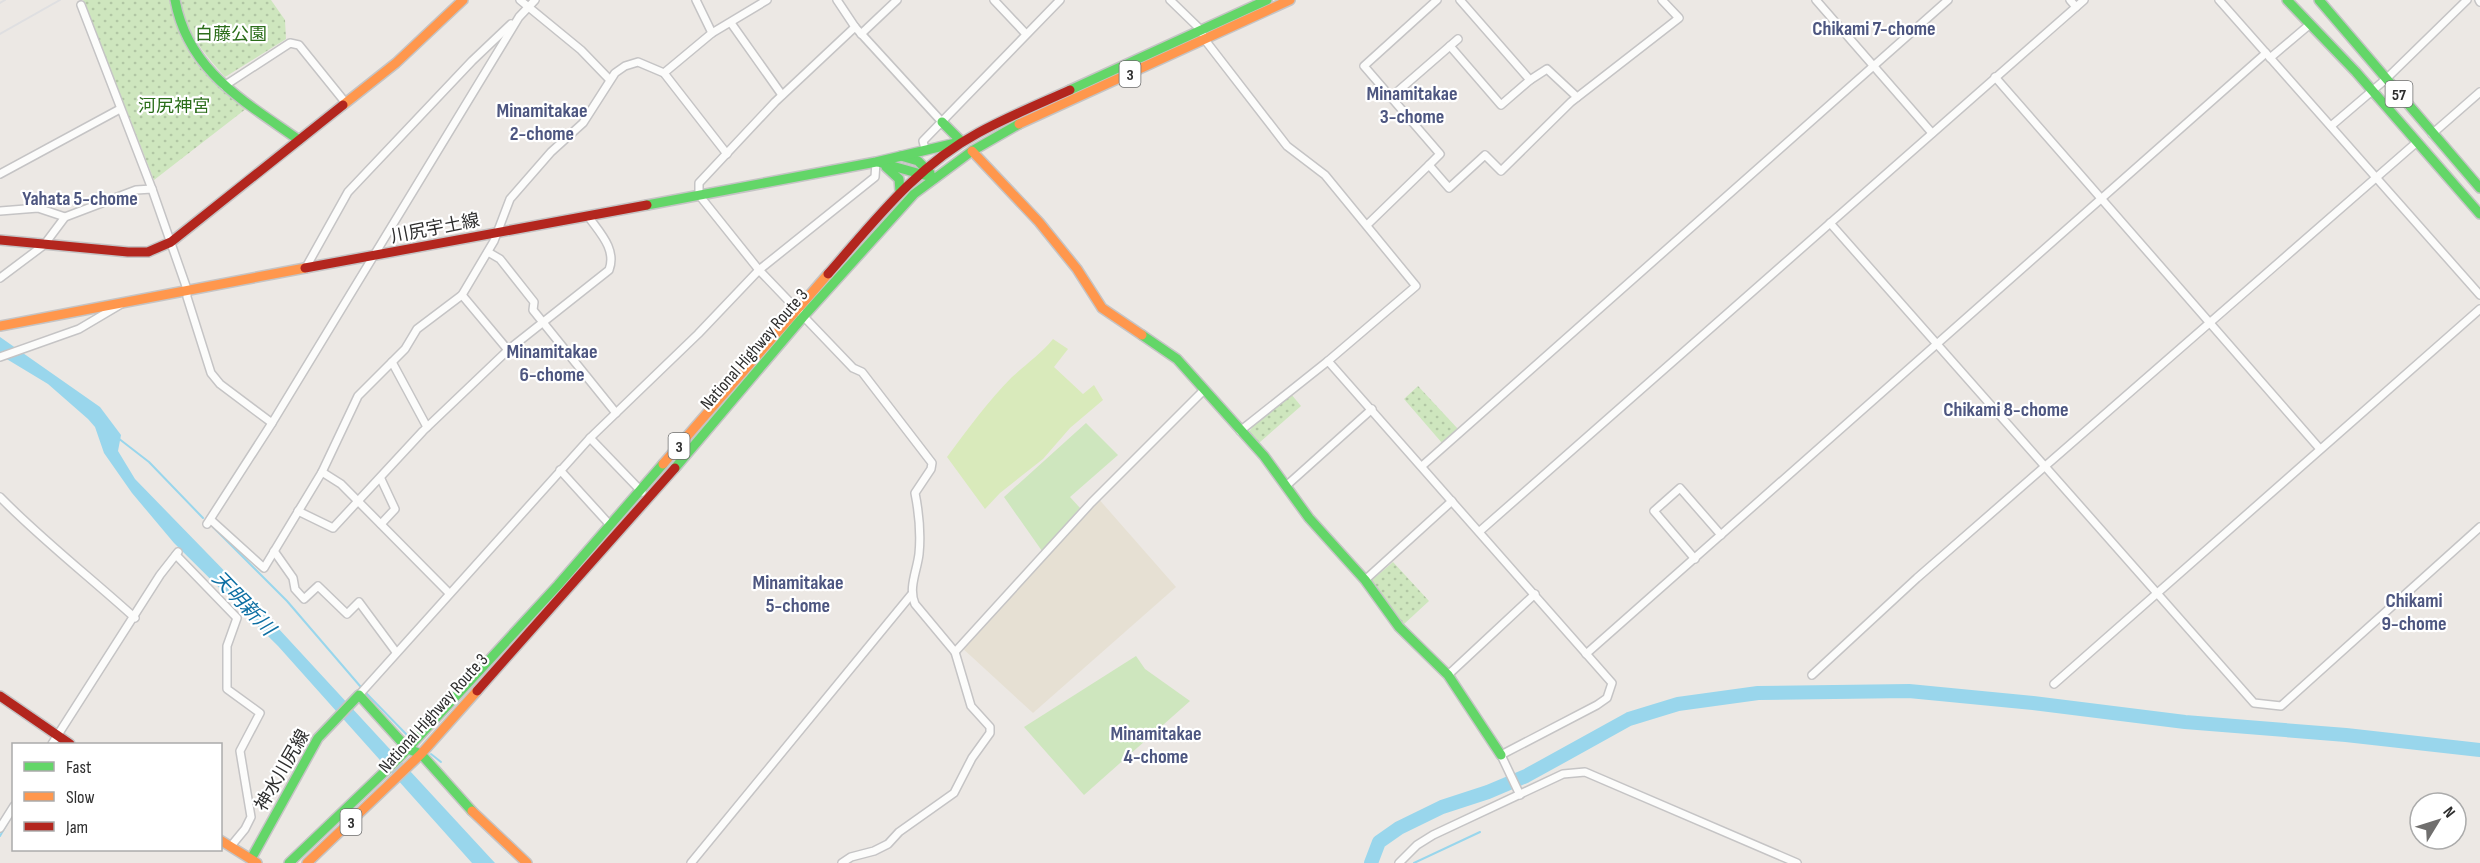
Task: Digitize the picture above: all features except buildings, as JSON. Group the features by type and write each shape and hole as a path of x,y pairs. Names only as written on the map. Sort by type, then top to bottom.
{"main road":[{"path":"174,0 181,30 193,50 224,86 299,140"},
{"path":"1,238 44,245 148,252 171,242 396,63 463,0"},
{"name":"National Highway Route 3","path":"289,863 404,752 800,314 962,142 1267,0"},
{"name":"National Highway Route 3","path":"307,863 421,754 648,499 900,191 1017,125 1290,0"},
{"name":"57","path":"2287,0 2356,72 2480,214"},
{"path":"2296,0 2356,72"},
{"name":"57","path":"2319,0 2480,188"},
{"path":"942,122 962,142"},
{"name":"川尻宇土線","path":"0,326 187,288 305,269 876,162 962,142"},
{"path":"972,151 1039,222 1077,269 1102,308 1176,359 1264,456 1309,518 1365,580 1399,627 1448,675 1501,754"},
{"path":"899,156 918,161 928,176"},
{"path":"876,162 893,171 899,179 900,191"},
{"name":"川尻宇土線","path":"876,162 928,176"},
{"path":"359,694 404,752 421,754 482,822 527,863"},
{"name":"神水川尻線","path":"222,841 254,861 318,738 359,694"},
{"path":"0,696 54,740"}],"street":[{"path":"520,0 580,50 609,79"},
{"path":"305,269 348,192 472,60 535,0"},
{"path":"696,0 712,33"},
{"path":"664,73 712,33 767,0"},
{"path":"837,0 861,34 942,122"},
{"path":"861,34 897,0"},
{"path":"994,0 1026,33"},
{"path":"925,149 923,141 1060,0"},
{"path":"1170,0 1201,30 1205,40 1287,146 1325,175 1416,286 1328,361 1240,431"},
{"path":"1368,225 1440,154 1364,66 1437,0"},
{"path":"1460,0 1530,80"},
{"path":"1429,165 1449,188 1485,155 1501,171 1577,97 1679,18 1662,0"},
{"path":"1816,0 1932,132"},
{"path":"1422,466 1948,0"},
{"path":"2070,0 2076,7"},
{"path":"1480,531 2084,0"},
{"path":"2219,0 2480,295"},
{"path":"2331,126 2386,79 2467,0"},
{"path":"81,5 171,242 187,288 187,297 211,373 220,384 272,423"},
{"path":"518,18 272,423 209,522 264,568 322,472 358,396 405,350 417,329 462,295 498,233 510,199 544,160 583,123 592,112 609,79 625,66 638,62 664,73 727,154"},
{"path":"731,22 782,95"},
{"path":"1586,654 2102,200 2268,56 2309,25"},
{"path":"691,863 911,596 919,554 919,513 915,493 931,469 932,463 862,372 853,368 759,270 699,195 699,183 782,95 855,27"},
{"path":"1397,92 1458,39"},
{"path":"224,86 290,44 299,45 345,102"},
{"path":"1450,46 1502,105 1530,80 1547,69 1577,97"},
{"path":"1995,77 2320,449"},
{"path":"2432,134 2480,92"},
{"path":"0,174 120,109"},
{"path":"1812,675 2045,466 2417,142"},
{"path":"359,694 590,438 698,334 759,270 875,177 876,162"},
{"path":"0,278 44,245 65,217 136,190 152,189"},
{"path":"0,212 38,208 65,217"},
{"path":"298,511 333,528 427,427 508,350 545,323 609,270 613,261 609,247 588,216"},
{"path":"1830,223 2254,703 2281,706 2480,527"},
{"path":"488,252 500,259 534,302 533,310 616,413"},
{"path":"462,295 508,350"},
{"path":"0,357 21,347 79,329 124,302"},
{"path":"2054,684 2480,309"},
{"path":"1328,361 1612,683 1607,698 1501,754 1519,794"},
{"path":"392,362 427,427"},
{"path":"955,652 1091,503 1204,390"},
{"path":"1286,486 1372,409"},
{"path":"590,438 648,499"},
{"path":"560,470 610,525"},
{"path":"322,472 341,484 449,592"},
{"path":"381,479 395,509 381,524"},
{"path":"1695,559 1654,511 1680,488 1721,535"},
{"path":"0,497 30,528 83,571 135,618"},
{"path":"1365,580 1452,501"},
{"path":"274,551 293,578 295,589 304,599 318,586 347,614 359,602 396,652"},
{"path":"54,740 135,618 160,575 177,554 237,618 227,646 227,689 260,713 240,752 251,817 246,829 231,846"},
{"path":"1448,675 1535,594"},
{"path":"842,863 851,857 874,851 888,844 899,832 954,794 972,758 990,733 990,727 972,706 955,652 911,596"},
{"path":"1399,863 1417,845 1433,835 1563,774 1585,772 1797,863"},
{"path":"0,828 12,810"}],"shaded area":[{"path":"1097,497 1176,587 1033,713 960,646"}],"green space":[{"name":"河尻神宮","path":"83,0 169,0 180,35 196,63 218,86 247,108 154,180"},
{"name":"白藤公園","path":"180,0 271,0 285,20 286,39 225,77 197,42 187,23"},
{"path":"1053,339 1068,349 1054,367 1083,394 1094,385 1103,400 1070,428 1043,459 1000,493 985,509 947,457 1003,386"},
{"path":"1418,386 1458,429 1442,443 1404,399"},
{"path":"1291,394 1301,406 1259,443 1249,432"},
{"path":"1086,423 1118,455 1070,497 1080,508 1042,551 1004,497"},
{"path":"1393,562 1429,601 1403,625 1372,580"},
{"path":"1136,656 1145,669 1190,701 1084,795 1024,727"}],"water":[{"name":"天明新川","path":"0,337 100,407 121,435 118,451 135,479 241,588 495,863 472,863 278,646 174,543 132,493 104,453 95,427 88,419 48,384 0,355"}],"waterway":[{"path":"118,438 149,462 203,518"},
{"path":"213,527 287,601 366,693 408,736"},
{"path":"1371,863 1379,842 1399,828 1442,807 1488,792 1526,776 1629,719 1678,704 1758,693 1909,691 2033,703 2185,722 2346,735 2480,750"},
{"path":"431,754 441,762"},
{"path":"0,836 12,815"},
{"path":"1414,863 1480,832"}],"railway":[{"path":"0,3 5,0"},
{"path":"0,34 60,0"}],"traffic: fast":[{"path":"175,0 182,25 205,65 239,97 299,140"},
{"path":"1070,90 1267,0"},
{"path":"2287,0 2356,72 2480,214"},
{"path":"2319,0 2480,188"},
{"path":"942,122 962,142"},
{"path":"675,468 803,317 914,194 972,151 1019,124"},
{"path":"647,205 876,162 960,142"},
{"path":"901,156 918,161 930,173"},
{"path":"878,162 935,178"},
{"path":"886,167 899,179 900,191"},
{"path":"1142,335 1177,359 1264,456 1309,518 1365,580 1399,627 1448,675 1501,755"},
{"path":"289,863 401,756 558,585 663,464"},
{"path":"251,859 318,738 359,695 408,749 421,754 472,811"}],"traffic: slow":[{"path":"343,105 396,63 463,0"},
{"path":"1019,124 1290,0"},
{"path":"972,151 1039,222 1077,269 1102,308 1142,335"},
{"path":"0,326 305,268"},
{"path":"663,464 828,274"},
{"path":"307,863 421,754 477,691"},
{"path":"472,811 527,863"},
{"path":"222,841 257,863"}],"traffic: jam":[{"path":"828,274 897,197 915,179 956,146 989,127 1070,90"},
{"path":"0,240 148,252 171,242 343,105"},
{"path":"305,268 647,205"},
{"path":"477,691 675,468"},
{"path":"0,696 69,743"}],"district":[{"name":"Chikami 7-chome","path":"1874,28"},
{"name":"Minamitakae 3-chome","path":"1412,104"},
{"name":"Minamitakae 2-chome","path":"542,122"},
{"name":"Yahata 5-chome","path":"80,198"},
{"name":"Minamitakae 6-chome","path":"552,362"},
{"name":"Chikami 8-chome","path":"2006,409"},
{"name":"Minamitakae 5-chome","path":"798,594"},
{"name":"Chikami 9-chome","path":"2414,612"},
{"name":"Minamitakae 4-chome","path":"1156,744"}]}
